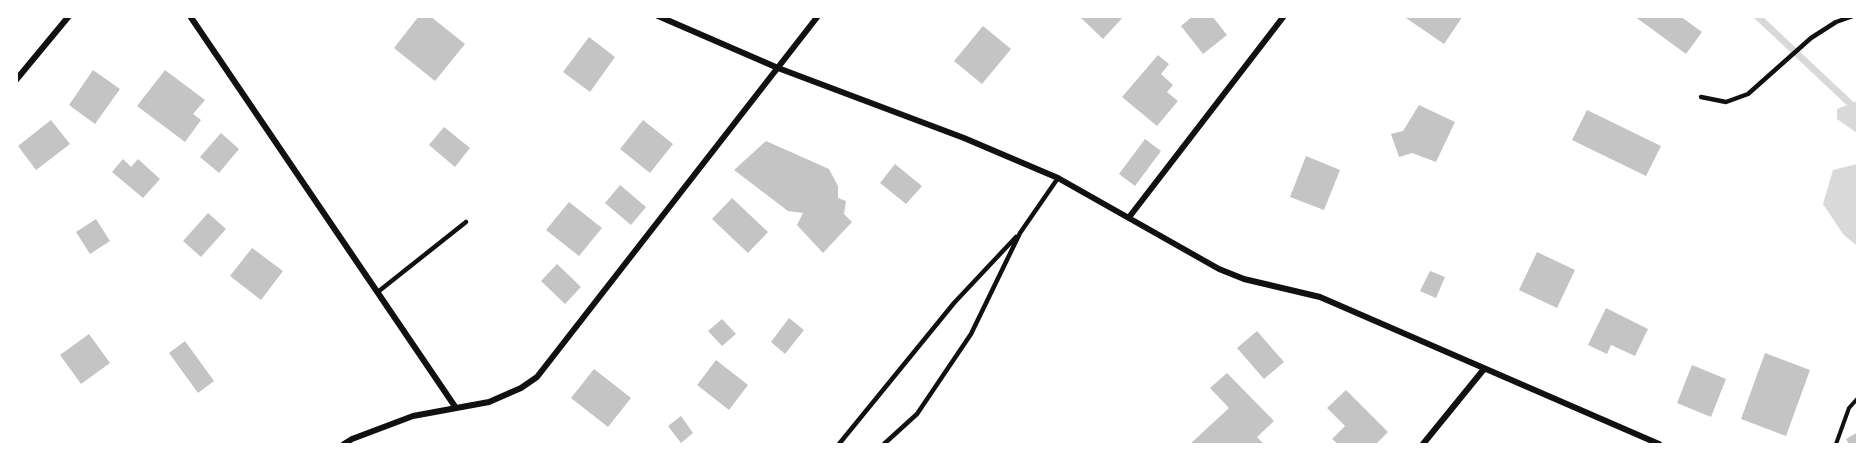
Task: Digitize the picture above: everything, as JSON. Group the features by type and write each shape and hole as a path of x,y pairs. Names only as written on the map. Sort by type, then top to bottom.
{"street":[{"path":"16,80 69,16"},
{"path":"190,16 379,291 456,408"},
{"path":"658,16 778,68 964,138 1058,178 1130,216 1219,269 1244,279 1320,297 1659,444"},
{"path":"344,444 412,416 489,402 520,388 537,377 818,16"},
{"path":"1130,216 1284,16"},
{"path":"1423,444 1484,369"}],"lane":[{"path":"1701,97 1726,102 1748,94 1810,38 1836,22 1852,16"},
{"path":"839,444 954,303 1020,233 1058,178"},
{"path":"379,291 466,222"},
{"path":"884,444 917,414 971,334 1020,233"}],"path":[{"path":"1836,444 1849,408 1856,404 1857,398"}],"shaded area":[{"path":"1858,101 1857,133 1837,119 1837,109"},
{"path":"1858,164 1857,246 1843,234 1823,204 1833,170"}],"building":[{"path":"419,16 430,16 465,44 435,81 394,48"},
{"path":"1079,16 1124,16 1103,39"},
{"path":"1193,16 1212,16 1227,35 1203,54 1181,26"},
{"path":"1403,16 1463,16 1444,44"},
{"path":"1634,16 1680,16 1702,32 1686,54"},
{"path":"983,26 1011,49 982,84 954,61"},
{"path":"589,37 615,57 590,92 563,72"},
{"path":"1158,55 1169,64 1161,74 1173,85 1167,92 1178,101 1157,126 1122,97"},
{"path":"93,70 120,89 95,124 69,105"},
{"path":"165,70 205,100 193,114 201,120 185,142 137,106"},
{"path":"1419,105 1455,122 1436,162 1412,153 1399,157 1391,134 1403,131"},
{"path":"1587,110 1661,146 1646,176 1572,140"},
{"path":"51,120 70,144 36,170 18,146"},
{"path":"643,120 673,144 650,173 620,149"},
{"path":"444,127 470,148 455,167 429,145"},
{"path":"221,133 239,149 219,173 200,157"},
{"path":"1145,139 1161,151 1135,186 1119,174"},
{"path":"766,141 829,169 838,186 838,198 846,201 844,214 852,222 823,253 797,225 803,213 788,211 734,170"},
{"path":"1306,156 1340,170 1324,210 1290,197"},
{"path":"123,159 131,167 138,159 160,179 143,198 112,172"},
{"path":"895,164 922,186 906,204 880,183"},
{"path":"620,185 646,207 631,225 605,203"},
{"path":"732,198 768,232 748,253 712,219"},
{"path":"569,202 602,228 579,256 546,230"},
{"path":"208,213 226,229 201,257 183,241"},
{"path":"96,219 110,241 90,254 76,232"},
{"path":"252,248 283,271 261,300 230,276"},
{"path":"1537,252 1575,270 1557,308 1519,290"},
{"path":"557,264 581,287 565,304 541,281"},
{"path":"1430,271 1445,277 1436,298 1420,291"},
{"path":"1606,308 1648,329 1635,356 1611,345 1607,354 1588,345"},
{"path":"789,318 804,330 785,354 771,342"},
{"path":"722,319 736,334 722,346 708,331"},
{"path":"1257,331 1284,362 1264,379 1237,348"},
{"path":"89,334 110,363 81,384 60,355"},
{"path":"185,341 214,381 198,393 169,353"},
{"path":"1765,353 1810,370 1786,436 1741,419"},
{"path":"716,360 748,385 729,410 697,385"},
{"path":"1692,365 1726,379 1711,417 1677,403"},
{"path":"594,369 631,398 608,427 571,398"},
{"path":"1227,373 1274,421 1257,437 1264,444 1190,444 1229,408 1210,388"},
{"path":"1346,390 1388,432 1376,444 1338,444 1332,439 1345,426 1327,408"},
{"path":"681,416 693,433 681,443 668,426"},
{"path":"1858,432 1858,444 1849,444 1846,439"}],"waterway":[{"path":"1757,16 1858,111"}]}
